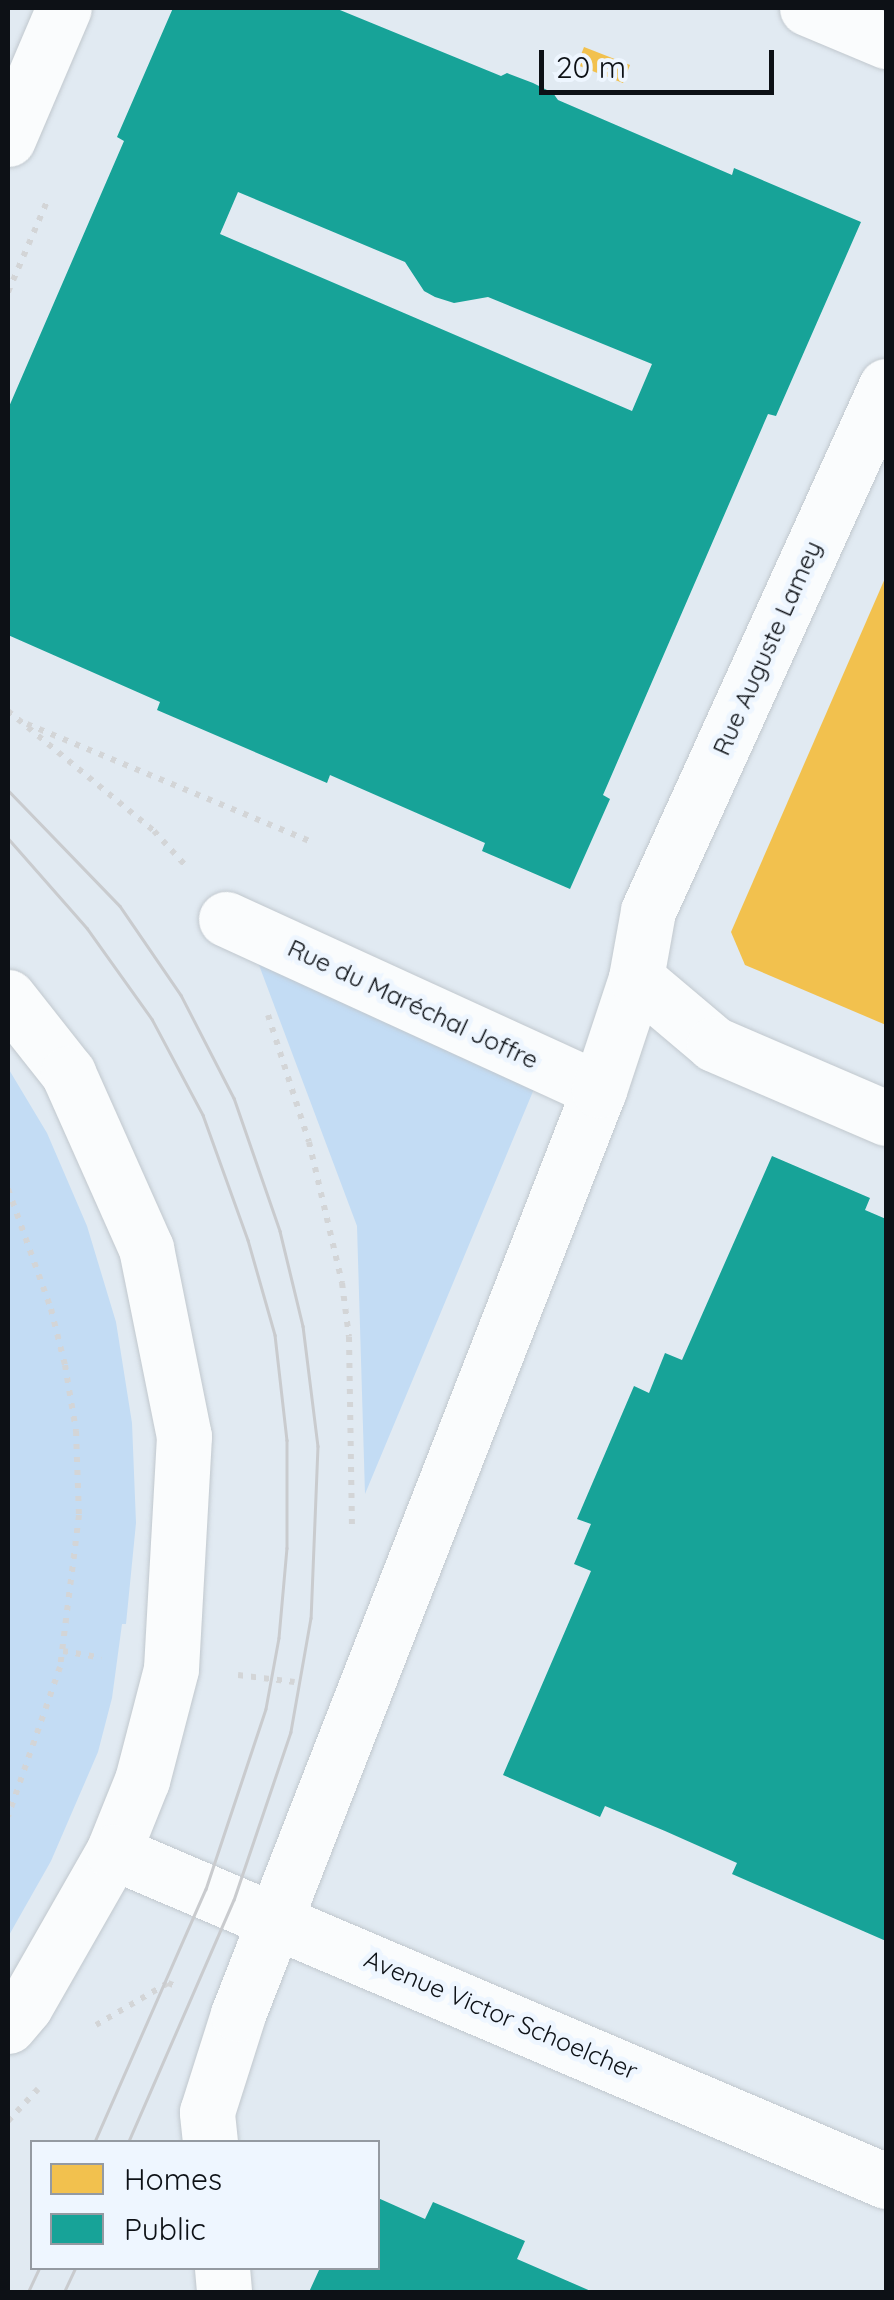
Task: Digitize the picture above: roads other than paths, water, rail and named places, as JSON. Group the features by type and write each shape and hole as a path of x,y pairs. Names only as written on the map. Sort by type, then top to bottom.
{"street":[{"path":"8,139 64,8"},
{"path":"807,8 886,41"},
{"name":"Rue Auguste Lamey","path":"636,978 648,911 886,386"},
{"name":"Rue du Maréchal Joffre","path":"226,919 599,1090"},
{"path":"210,2140 207,2112 238,2014 599,1090 636,978 714,1044 886,1118"},
{"path":"8,996 68,1073 146,1248 184,1436 172,1670 142,1780 114,1852 25,2006 8,2026"},
{"name":"Avenue Victor Schoelcher","path":"114,1852 886,2181"}],"tram line":[{"path":"8,790 120,906 181,995 234,1098 280,1231 303,1326 318,1446 311,1618 291,1732 234,1900 130,2140"},
{"path":"8,838 87,928 152,1019 203,1115 248,1240 275,1335 287,1440 287,1548 279,1638 266,1709 206,1889 96,2140"},
{"path":"28,2292 38,2270"},
{"path":"64,2292 74,2270"}]}
